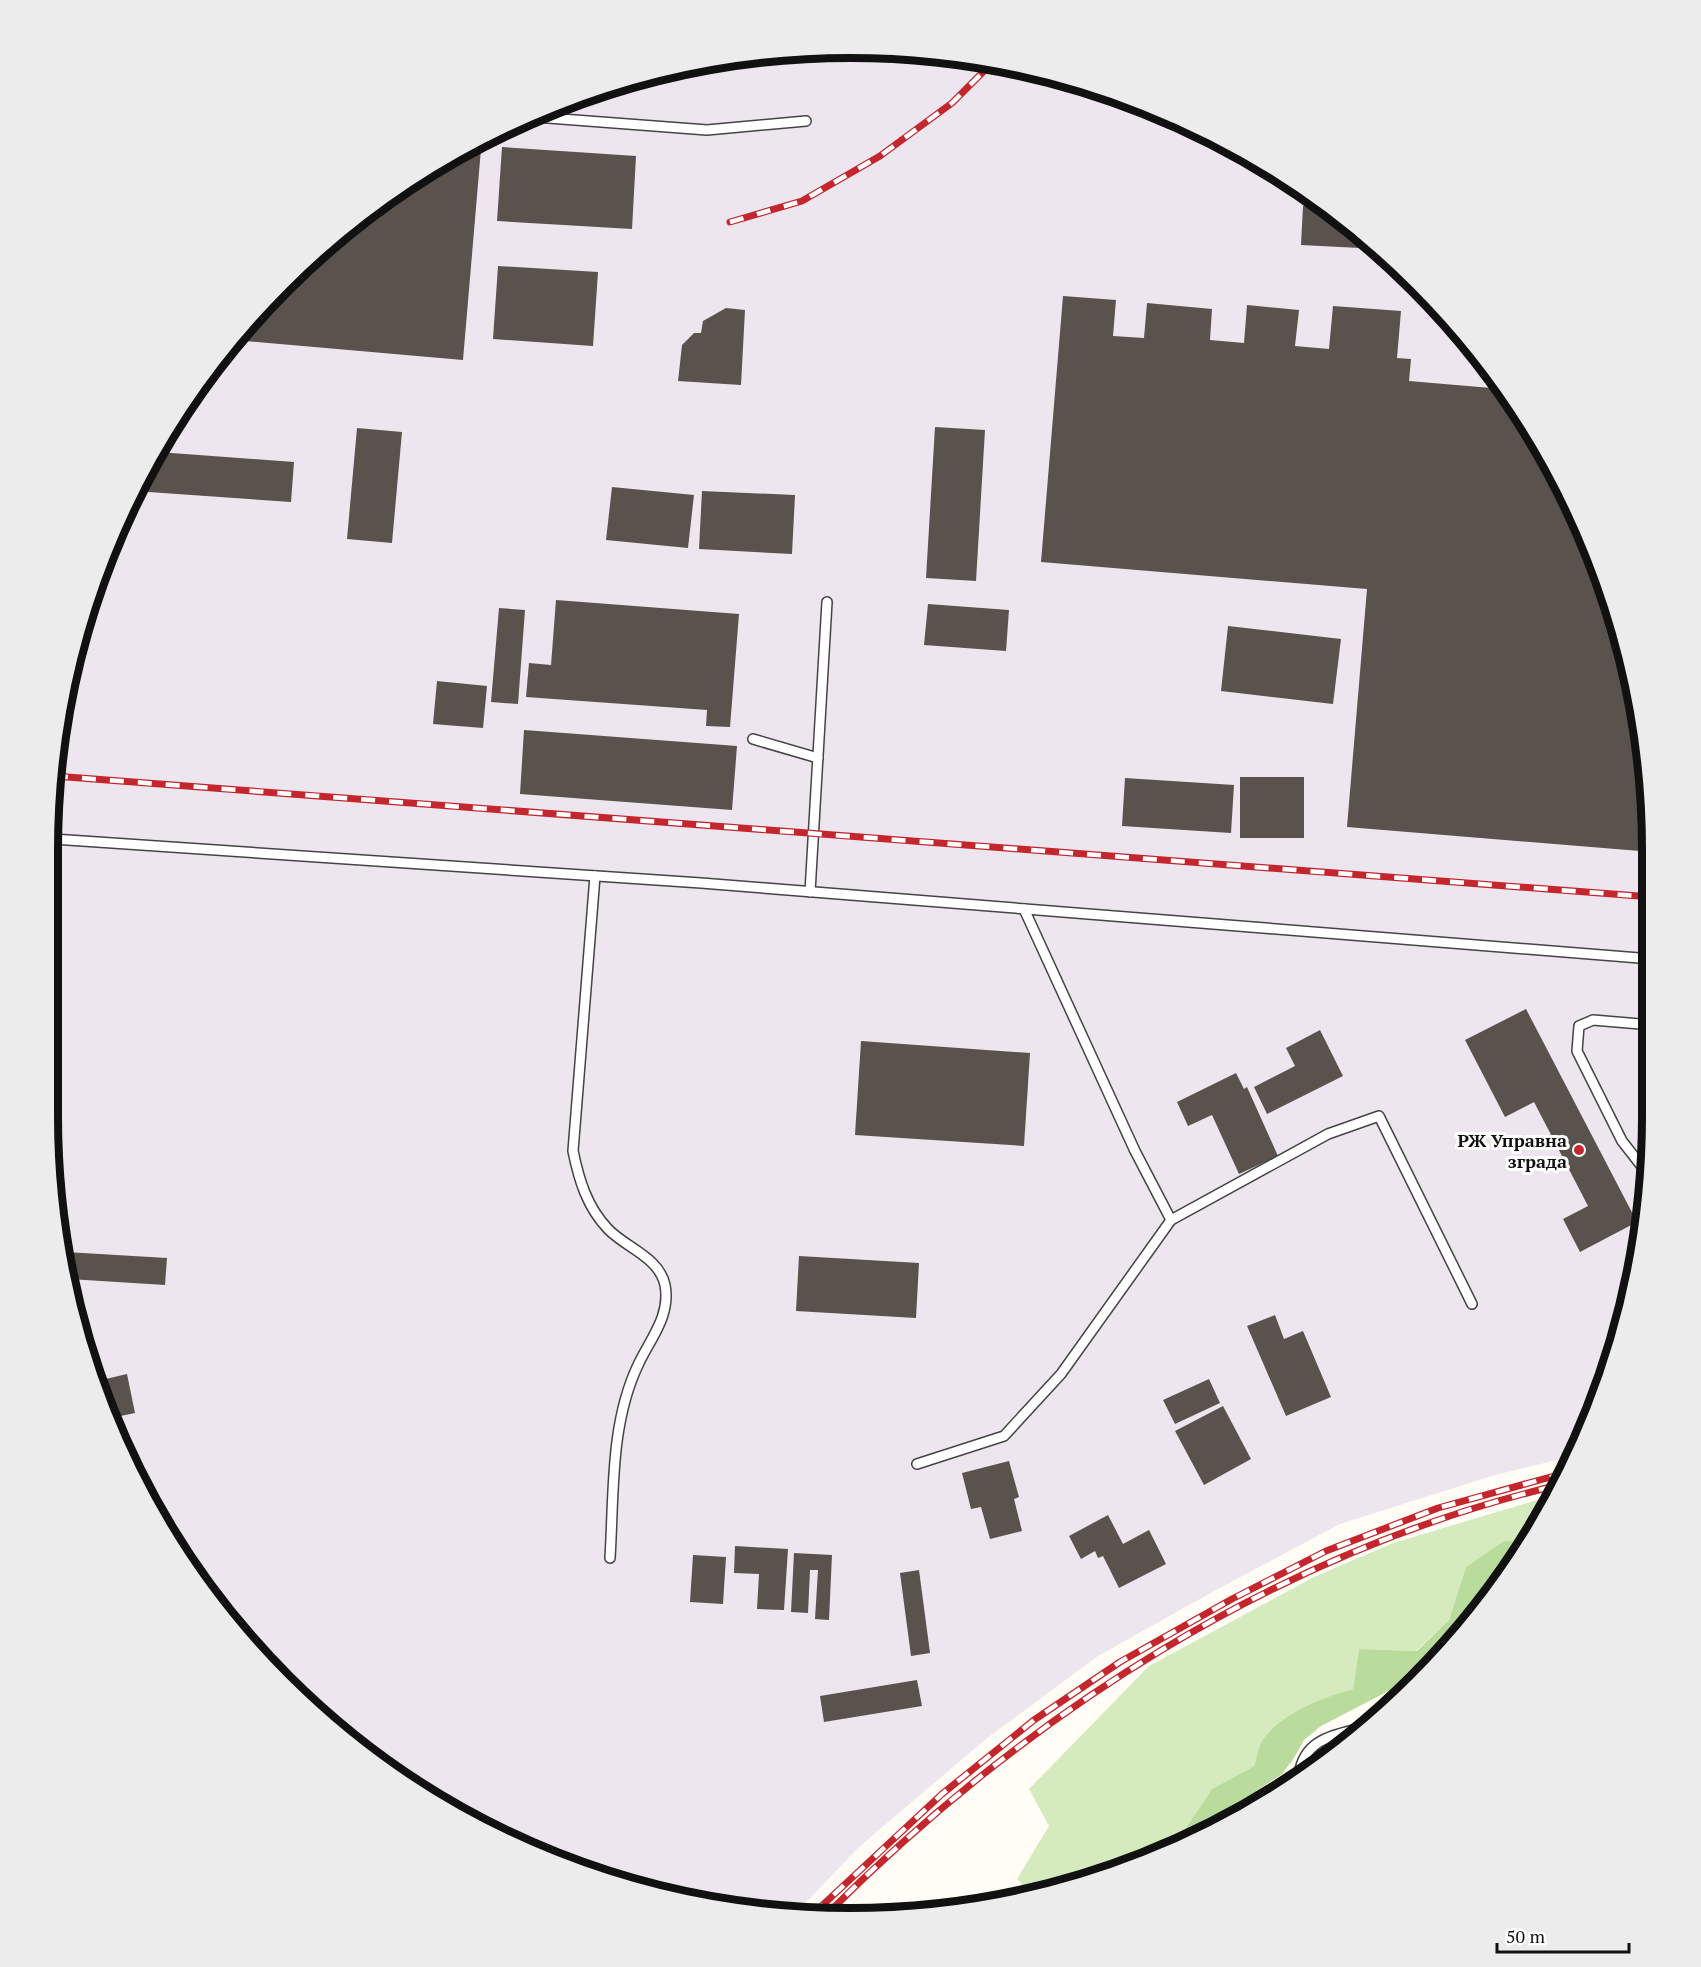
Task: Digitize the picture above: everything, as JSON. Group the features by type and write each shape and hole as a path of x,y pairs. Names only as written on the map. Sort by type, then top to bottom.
{"lane":[{"path":"549,118 707,130 806,121"},
{"path":"810,892 827,602"},
{"path":"753,739 818,758"},
{"path":"58,839 810,892 1642,958"},
{"path":"595,876 573,1151 581,1189 607,1229 640,1255 654,1262 665,1284 664,1316 637,1366 618,1421 610,1558"},
{"path":"1024,909 1135,1151 1171,1220"},
{"path":"1641,1165 1622,1141 1577,1051 1579,1026 1593,1020 1642,1024"},
{"path":"917,1464 1004,1436 1061,1374 1171,1220 1328,1134 1379,1116 1472,1304"},
{"path":"1302,1768 1307,1751 1315,1743 1350,1731"}],"shaded area":[{"path":"850,58 954,65 1005,74 1055,85 1154,119 1201,140 1291,192 1333,222 1411,290 1479,368 1509,410 1561,500 1582,547 1616,646 1627,696 1636,747 1641,799 1642,850 1642,1116 1641,1168 1636,1220 1616,1321 1582,1420 1565,1458 1495,1475 1340,1524 1216,1590 1098,1656 986,1739 859,1847 802,1907 747,1902 646,1882 547,1848 500,1827 410,1775 328,1712 290,1677 222,1599 192,1557 140,1467 119,1420 85,1321 65,1220 58,1116 58,850 65,747 74,696 85,646 101,596 140,500 192,410 222,368 290,290 368,222 410,192 500,140 547,119 646,85 747,65"}],"green space":[{"path":"1544,1498 1518,1542 1504,1542 1466,1567 1449,1620 1416,1651 1359,1649 1353,1689 1292,1714 1271,1730 1261,1742 1254,1766 1212,1789 1180,1836 1105,1866 1055,1882 1026,1888 1017,1879 1049,1826 1029,1789 1149,1666 1314,1577 1393,1543"},
{"path":"1504,1541 1518,1542 1479,1599 1446,1639 1405,1682 1321,1726 1304,1740 1282,1774 1235,1805 1232,1810 1180,1836 1212,1789 1254,1766 1261,1742 1281,1721 1304,1707 1353,1689 1359,1649 1417,1651 1449,1620 1466,1567"}],"building":[{"path":"502,147 636,156 632,229 497,221"},
{"path":"481,151 463,360 244,341 290,290 368,222 410,192"},
{"path":"1303,206 1312,207 1333,222 1360,244 1360,248 1301,245"},
{"path":"498,266 598,272 593,346 493,339"},
{"path":"1063,296 1116,300 1113,336 1144,338 1147,303 1212,309 1210,340 1244,343 1247,305 1299,310 1295,346 1329,349 1333,306 1401,311 1397,358 1411,359 1409,381 1493,388 1536,455 1561,500 1582,547 1616,646 1627,696 1636,747 1641,799 1642,851 1347,827 1367,589 1041,562"},
{"path":"726,308 745,310 741,385 678,381 682,345 694,333 701,333 703,321"},
{"path":"935,427 985,430 976,581 926,578"},
{"path":"357,428 402,432 392,543 347,539"},
{"path":"166,453 294,462 291,502 144,492"},
{"path":"612,487 694,495 688,548 606,540"},
{"path":"702,491 795,495 792,554 699,549"},
{"path":"556,600 739,614 730,727 706,726 707,710 526,697 529,663 551,665"},
{"path":"928,604 1009,610 1006,651 924,645"},
{"path":"499,608 525,610 518,704 491,702"},
{"path":"1228,626 1341,639 1333,704 1221,691"},
{"path":"437,681 487,686 483,728 433,724"},
{"path":"524,730 737,746 732,810 520,794"},
{"path":"1240,777 1304,777 1304,838 1240,838"},
{"path":"1125,778 1234,785 1231,833 1122,826"},
{"name":"РЖ Управна зграда","path":"1526,1009 1636,1223 1580,1252 1563,1219 1588,1206 1534,1102 1505,1117 1465,1040"},
{"path":"1320,1030 1343,1076 1267,1114 1254,1087 1295,1066 1286,1048"},
{"path":"861,1041 1030,1053 1024,1146 855,1135"},
{"path":"1236,1073 1244,1089 1247,1087 1278,1156 1239,1174 1212,1115 1188,1126 1177,1102"},
{"path":"71,1252 167,1258 165,1285 76,1279"},
{"path":"799,1256 919,1263 916,1318 796,1311"},
{"path":"1275,1315 1284,1339 1303,1331 1331,1397 1286,1416 1247,1326"},
{"path":"127,1374 135,1413 118,1417 104,1379"},
{"path":"1209,1379 1220,1403 1175,1424 1163,1400"},
{"path":"1223,1406 1251,1459 1204,1485 1175,1431"},
{"path":"1009,1461 1019,1497 1014,1499 1022,1531 990,1539 981,1507 971,1509 962,1473"},
{"path":"1108,1515 1123,1544 1149,1530 1166,1564 1119,1588 1103,1556 1098,1558 1095,1551 1081,1559 1069,1536"},
{"path":"735,1546 788,1549 784,1610 757,1609 759,1574 734,1573"},
{"path":"794,1553 832,1555 829,1620 815,1619 818,1570 810,1570 808,1613 791,1612"},
{"path":"693,1555 726,1557 723,1604 690,1602"},
{"path":"919,1570 930,1653 911,1656 900,1573"},
{"path":"917,1680 922,1706 824,1722 820,1696"}],"railway":[{"path":"730,222 802,201 880,156 952,103 985,70"},
{"path":"62,777 1642,896"},
{"path":"820,1907 942,1794 1034,1720 1120,1662 1232,1599 1326,1551 1438,1508 1556,1475"},
{"path":"834,1908 904,1841 986,1772 1073,1708 1163,1649 1257,1597 1355,1552 1455,1514 1550,1488"}],"place":[{"name":"РЖ Управна зграда","path":"1579,1150"}]}
